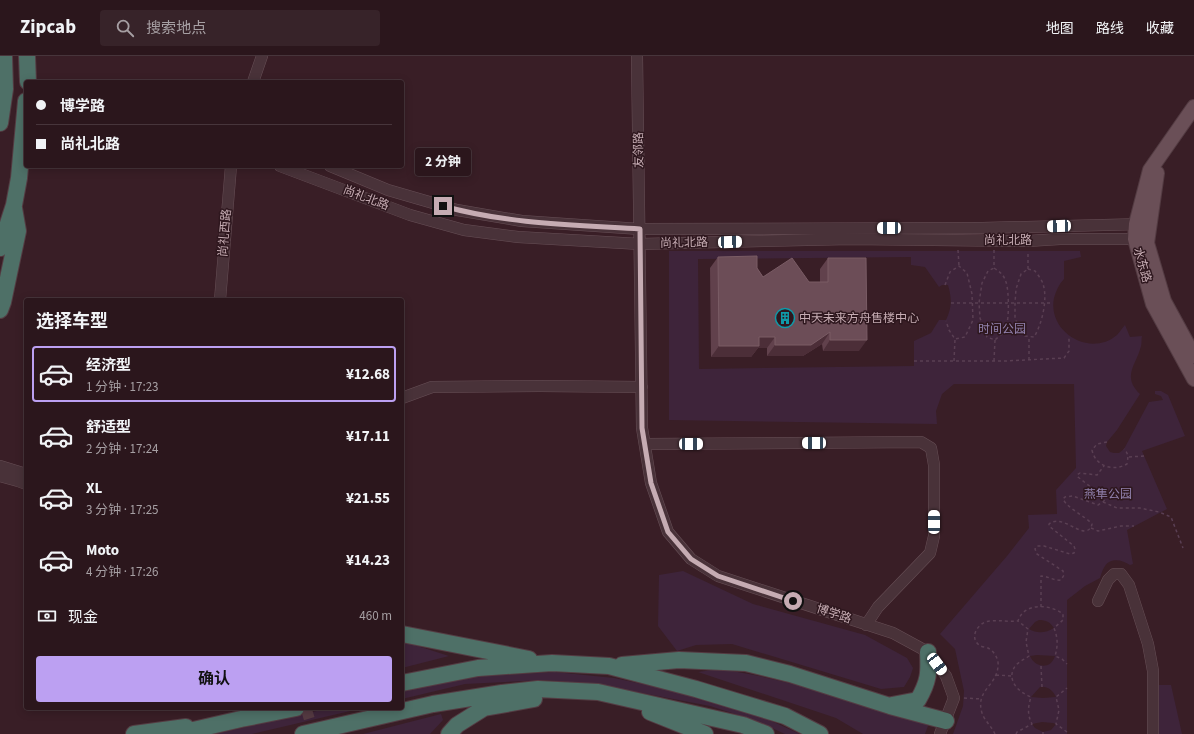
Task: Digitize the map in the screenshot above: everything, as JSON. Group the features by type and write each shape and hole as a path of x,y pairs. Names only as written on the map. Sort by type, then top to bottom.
{"highway":[{"path":"0,123 5,89 4,56"},
{"path":"27,56 28,80"},
{"path":"0,248 14,205 19,178 24,123"},
{"path":"0,310 18,231 14,205"},
{"path":"404,634 552,664"},
{"path":"890,706 918,700 926,687 929,671 928,652"},
{"path":"404,684 478,668 552,664 609,666 679,660 746,663 790,674 890,706 943,728"},
{"path":"609,666 696,688 785,716 820,734"},
{"path":"302,734 433,704 538,689 598,692 743,725 766,734"},
{"path":"449,734 457,725 484,708 573,691"},
{"path":"598,692 705,734"},
{"path":"176,734 286,710"},
{"path":"134,734 241,719"}],"main road":[{"name":"水东路","path":"1194,107 1150,170 1141,241 1153,304 1194,379"},
{"name":"水东路","path":"1143,224 1157,173 1194,121"},
{"name":"水东路","path":"1141,241 1164,301 1194,356"}],"street":[{"path":"255,80 262,56"},
{"name":"友邻路","path":"637,56 640,244"},
{"name":"尚礼西路","path":"220,298 231,168"},
{"name":"尚礼北路","path":"285,168 410,215 464,230 518,237 640,244 850,239 994,241 1060,239 1141,241"},
{"name":"尚礼北路","path":"335,168 388,190 457,210 522,221 640,229 982,228 1143,224"},
{"name":"博学路","path":"640,244 642,428 651,483 668,532 691,559 718,576 893,633 928,652 946,676 954,698"},
{"path":"404,397 432,386 642,387"},
{"path":"645,444 921,442 931,448 934,465 934,536 930,553 878,607 866,625"},
{"path":"0,466 24,473"},
{"path":"0,476 24,483"},
{"path":"1098,602 1108,580 1114,574 1121,574 1129,585 1148,644 1153,671 1153,734"},
{"path":"943,728 954,698"}],"path":[{"path":"955,339 965,337 973,320 972,294 967,273 959,266 958,240"},
{"path":"994,241 994,268"},
{"path":"1028,241 1028,269"},
{"path":"945,285 950,272 959,266"},
{"path":"994,268 988,271 982,283 979,303 980,318 987,337 995,340"},
{"path":"994,268 1002,273 1007,283 1008,303 1008,317 1005,331 995,340 994,361"},
{"path":"1028,269 1035,271 1043,285 1043,316 1040,328 1034,337 1025,336 1020,331 1015,318 1016,289 1021,274 1028,269"},
{"path":"951,303 1053,303"},
{"path":"946,320 949,330 955,339 954,361"},
{"path":"914,360 994,361 1064,358 1069,351 1069,336"},
{"path":"1029,360 1030,337"},
{"path":"1107,442 1097,444 1092,450 1094,456 1104,466 1113,468 1121,467 1127,464 1129,457 1124,449"},
{"path":"1129,457 1144,456"},
{"path":"1103,502 1105,499 1077,475 1080,473 1097,475 1104,466"},
{"path":"1092,528 1092,524 1086,517 1066,504 1063,500 1065,497 1073,496 1098,504 1103,502 1117,508 1140,508 1159,512 1171,517 1184,548"},
{"path":"1041,607 1041,576 1061,580 1064,575 1063,571 1037,554 1035,549 1037,546 1044,546 1070,554 1074,553 1075,549 1074,546 1049,526 1052,521 1059,521 1085,531 1092,528 1098,530 1121,526 1134,526"},
{"path":"1018,621 1023,612 1032,607 1046,607 1057,610 1063,614 1061,622 1054,628 1057,638 1055,656 1062,659 1067,664"},
{"path":"995,734 982,714 981,703 983,693 992,683 999,663 995,654 988,648 979,645 976,640 975,632 979,626 989,620 1018,621 1028,629 1026,642 1030,656 1020,661 1015,667 1012,676 1018,690 1024,695 1031,697 1028,709 1029,718 1032,724 1016,734"},
{"path":"1041,666 1042,687"},
{"path":"996,675 1012,676"},
{"path":"1067,688 1056,697 1059,710 1056,724 1067,732"},
{"path":"954,698 982,699"}],"green space":[{"path":"669,251 1080,251 1081,257 1064,261 1064,279 1054,298 1054,310 1057,321 1064,331 1073,338 1083,342 1095,344 1106,341 1117,335 1125,325 1130,337 1142,336 1141,346 1131,376 1134,388 1140,394 1117,430 1107,442 1106,446 1110,452 1114,453 1119,453 1124,449 1149,402 1163,400 1161,396 1155,394 1155,391 1161,391 1168,395 1185,436 1142,451 1167,509 1127,530 1133,564 1130,565 1117,560 1110,561 1104,568 1100,578 1085,586 1067,600 1067,734 953,734 963,706 964,691 955,649 940,634 1029,528 1028,515 1057,514 1056,490 1076,468 1074,384 954,384 942,394 936,411 937,424 669,420","holes":["911,257 911,265 925,267 939,287 942,285 948,285 951,299 950,307 946,320 939,320 931,333 914,341 914,366 699,369 698,259","1039,620 1046,621 1054,628 1048,631 1035,632 1029,629","1037,655 1055,656 1050,664 1043,666 1035,663 1030,656","1040,687 1050,689 1056,697 1031,697","1042,722 1056,724 1051,730 1043,732 1035,728 1032,724"]},
{"path":"683,571 753,604 865,635 907,658 913,668 910,677 904,687 881,689 732,644 696,645 677,651 658,626 659,575"},
{"path":"404,642 449,656 404,667"},
{"path":"719,669 745,673 823,692 925,722 928,726 925,734 863,734 836,718 698,672"},
{"path":"555,672 614,678 703,697 758,715 800,734 785,734 754,720 710,706 600,685 545,680 465,684 404,699 404,689 433,682 485,676"},
{"path":"1159,685 1171,685 1182,734 1159,734"},
{"path":"321,710 354,710 252,734 215,734"},
{"path":"441,714 443,720 430,734 363,734"}],"building":[{"name":"中天未来方舟售楼中心","path":"757,256 757,268 763,277 792,258 809,282 828,282 828,258 866,258 867,340 830,340 830,332 811,345 775,345 775,337 759,337 759,346 719,346 718,257"}],"tunnel":[{"path":"307,710 314,734"}],"place":[{"name":"中天未来方舟售楼中心","path":"785,318"}],"route":[{"path":"443,206 457,210 522,221 640,229 642,428 651,483 668,532 691,559 718,576 793,601"}],"park label":[{"name":"时间公园","path":"1002,329"},
{"name":"燕隼公园","path":"1108,494"}]}
